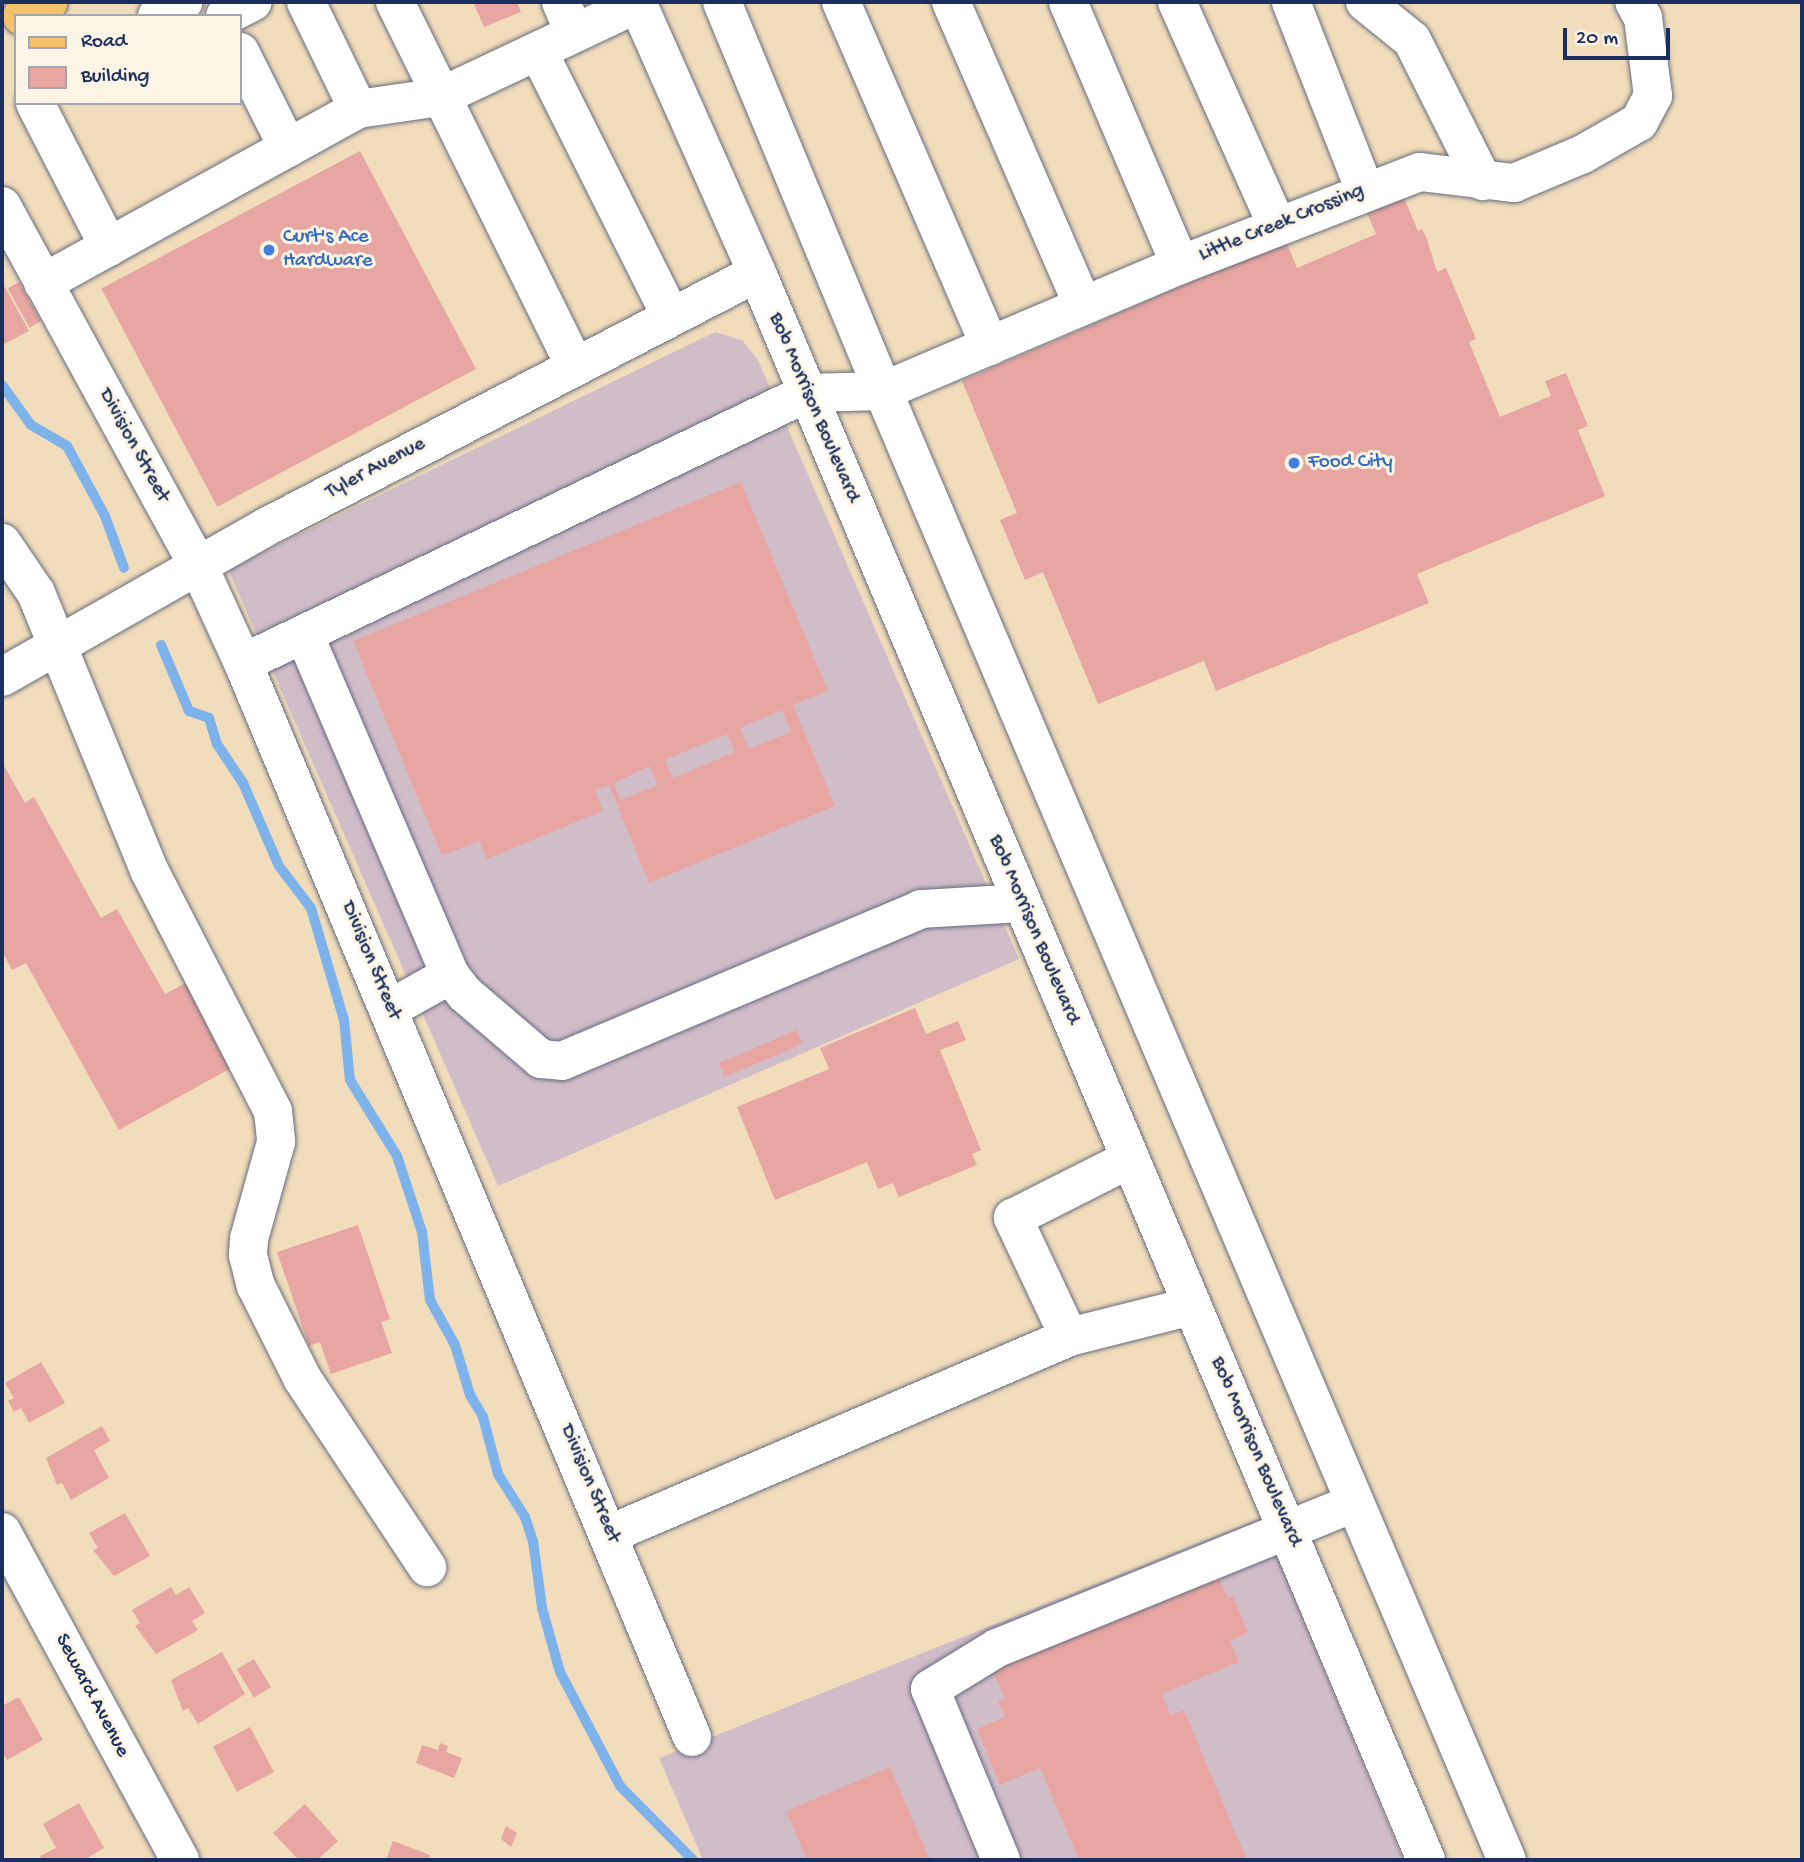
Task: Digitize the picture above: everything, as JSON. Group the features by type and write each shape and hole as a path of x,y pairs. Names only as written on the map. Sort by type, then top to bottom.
{"main road":[{"path":"26,14 48,2"}],"street":[{"path":"161,14 183,2"},
{"path":"228,14 253,2"},
{"path":"306,2 358,109"},
{"path":"396,2 440,97 574,364"},
{"path":"722,2 883,391 1507,1860"},
{"path":"841,2 990,346"},
{"path":"951,2 1083,306"},
{"path":"1068,2 1180,265"},
{"path":"1177,2 1277,226"},
{"path":"1291,2 1365,191"},
{"path":"1365,2 1412,40 1483,181"},
{"name":"Little Creek Crossing","path":"807,393 883,391 1180,265 1365,191 1420,172 1514,183 1583,154 1639,122 1653,96 1652,61 1643,18 1634,2"},
{"path":"43,283 358,109 440,97 538,51 568,17 637,3"},
{"name":"Bob Morrison Boulevard","path":"637,3 757,274 1021,903 1289,1529 1426,1860"},
{"path":"538,51 670,315"},
{"path":"242,56 288,148"},
{"path":"36,105 108,247"},
{"name":"Division Street","path":"2,206 199,567 243,663 391,1009 692,1737"},
{"name":"Tyler Avenue","path":"2,677 574,364 757,274"},
{"path":"243,663 807,393"},
{"path":"2,543 36,593 60,645 149,870 273,1111 276,1142 249,1239 248,1255 256,1286 302,1378 427,1567"},
{"path":"304,634 450,975 465,994 541,1059 551,1062 921,909 1021,903"},
{"path":"391,1009 450,975"},
{"path":"1069,1337 1013,1218 1130,1159"},
{"path":"610,1534 1069,1337 1192,1306"},
{"path":"1001,1860 930,1689 997,1648 1354,1503"},
{"name":"Seward Avenue","path":"2,1532 180,1860"}],"shaded area":[{"path":"715,332 742,340 758,360 1019,959 498,1186 228,569"},
{"path":"1261,1518 1403,1860 703,1860 659,1758"}],"building":[{"path":"473,2 517,2 521,12 484,27"},
{"path":"360,151 476,369 217,507 101,289"},
{"name":"Food City","path":"1402,193 1418,231 1422,229 1427,239 1437,272 1446,268 1476,339 1469,342 1500,417 1551,396 1545,381 1566,373 1588,426 1578,430 1605,496 1417,574 1429,603 1216,691 1204,661 1098,704 1043,572 1025,580 1000,520 1017,513 962,381 1286,241 1297,268 1376,234 1365,208"},
{"path":"2,282 29,331 2,345"},
{"path":"19,282 41,321 29,328 8,288"},
{"path":"741,482 828,691 793,705 835,806 649,883 609,785 595,790 603,811 487,859 479,841 442,856 353,641","holes":["782,710 791,732 749,749 740,728","727,734 735,752 673,778 665,760","650,766 658,785 621,800 614,783"]},
{"path":"2,762 25,803 34,797 101,918 117,909 165,994 186,983 233,1067 119,1130 26,963 12,970 2,951"},
{"path":"915,1008 926,1034 958,1021 966,1040 940,1050 981,1150 972,1154 977,1165 899,1197 893,1183 878,1189 867,1162 775,1200 737,1107 829,1069 820,1048"},
{"path":"797,1030 803,1044 725,1077 719,1063"},
{"path":"358,1225 390,1319 381,1322 392,1353 331,1374 320,1342 309,1346 277,1252"},
{"path":"41,1362 65,1403 29,1423 21,1408 14,1412 8,1401 14,1398 5,1383"},
{"path":"102,1426 110,1441 94,1450 109,1478 71,1500 62,1483 57,1485 46,1458"},
{"path":"125,1513 150,1556 114,1576 93,1550 98,1548 89,1533"},
{"path":"1217,1574 1228,1598 1233,1596 1248,1633 1230,1640 1239,1662 1162,1694 1171,1715 1184,1710 1247,1860 1079,1860 1040,1768 1000,1785 977,1729 1005,1717 998,1701 1005,1699 991,1667"},
{"path":"171,1587 176,1595 189,1587 205,1613 192,1621 198,1630 156,1654 135,1626 140,1623 132,1610"},
{"path":"222,1652 245,1694 198,1724 188,1708 183,1711 171,1680"},
{"path":"254,1659 271,1687 254,1698 237,1669"},
{"path":"19,1697 43,1740 7,1760 2,1751 2,1706"},
{"path":"250,1727 274,1772 237,1792 213,1747"},
{"path":"440,1743 448,1746 446,1752 462,1758 454,1778 416,1763 422,1745 438,1750"},
{"path":"890,1767 930,1860 807,1860 786,1811"},
{"path":"79,1803 104,1848 84,1860 42,1860 40,1856 56,1848 43,1824"},
{"path":"305,1804 338,1841 317,1860 299,1860 273,1833"},
{"path":"506,1826 517,1833 511,1847 501,1839"},
{"path":"393,1841 430,1855 428,1860 386,1860"}],"waterway":[{"path":"2,385 31,425 67,446 105,516 124,568"},
{"path":"161,645 189,711 209,718 217,744 243,783 279,866 311,908 344,1020 350,1080 397,1156 422,1232 430,1300 455,1345 470,1395 483,1417 498,1474 525,1517 533,1541 542,1608 560,1672 620,1786 693,1860"}],"place":[{"name":"Curt's Ace Hardware","path":"269,250"},
{"name":"Food City","path":"1294,463"}]}
